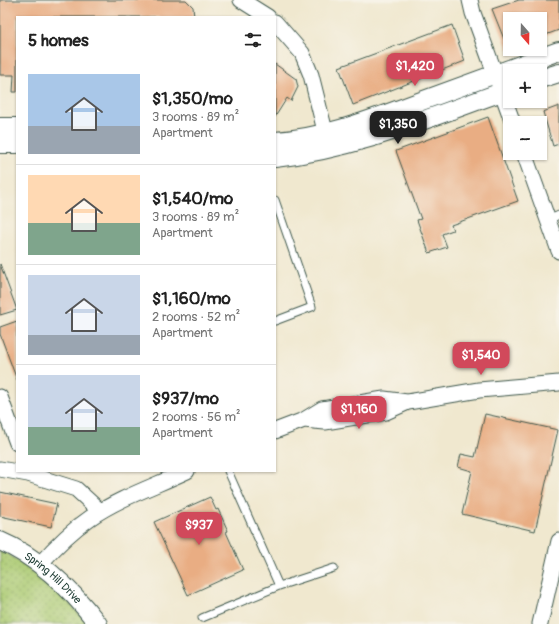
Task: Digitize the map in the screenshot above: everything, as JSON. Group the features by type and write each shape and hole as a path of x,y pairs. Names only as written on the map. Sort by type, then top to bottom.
{"street":[{"path":"241,0 266,16"},
{"path":"470,0 473,13 496,74 503,86"},
{"path":"276,23 302,53 311,75 328,141"},
{"path":"276,158 328,141 373,119 559,51"},
{"path":"547,77 559,73"},
{"path":"276,141 328,141 385,134 503,92"},
{"path":"0,127 16,127"},
{"path":"0,144 16,144"},
{"path":"527,160 553,217 559,252"},
{"path":"276,431 304,420 325,422 386,412 408,402 479,390 559,384"},
{"path":"0,397 16,440"},
{"path":"0,469 16,471"},
{"path":"40,564 65,537 100,511 185,472"},
{"path":"28,473 76,489 100,511"},
{"name":"Spring Hill Drive","path":"0,540 40,564 64,586 98,624"},
{"path":"540,624 559,541"}],"lane":[{"path":"276,203 312,307 276,321"},
{"path":"228,472 279,586"},
{"path":"202,618 279,586 334,568"}],"green space":[{"path":"0,549 50,582 89,624 0,624"}],"building":[{"path":"0,0 186,0 193,7 194,16 16,16 16,92 13,92 14,75 0,75"},
{"path":"519,0 559,0 559,30 547,34 547,12 503,12 503,36 492,9"},
{"path":"452,25 465,61 353,105 339,67"},
{"path":"276,65 296,79 298,87 291,101 287,98 276,115"},
{"path":"559,106 559,144 553,146 547,126 547,116 544,116 543,112"},
{"path":"488,117 518,201 451,225 453,230 442,234 447,247 429,253 417,220 421,219 396,151"},
{"path":"0,264 16,310 0,315"},
{"path":"16,321 16,377 0,334 0,327"},
{"path":"485,414 558,430 535,531 462,514 472,471 458,467 461,454 475,457"},
{"path":"0,492 57,504 51,527 0,516"},
{"path":"210,497 216,510 218,509 228,531 226,532 243,570 188,595 154,522"}]}
